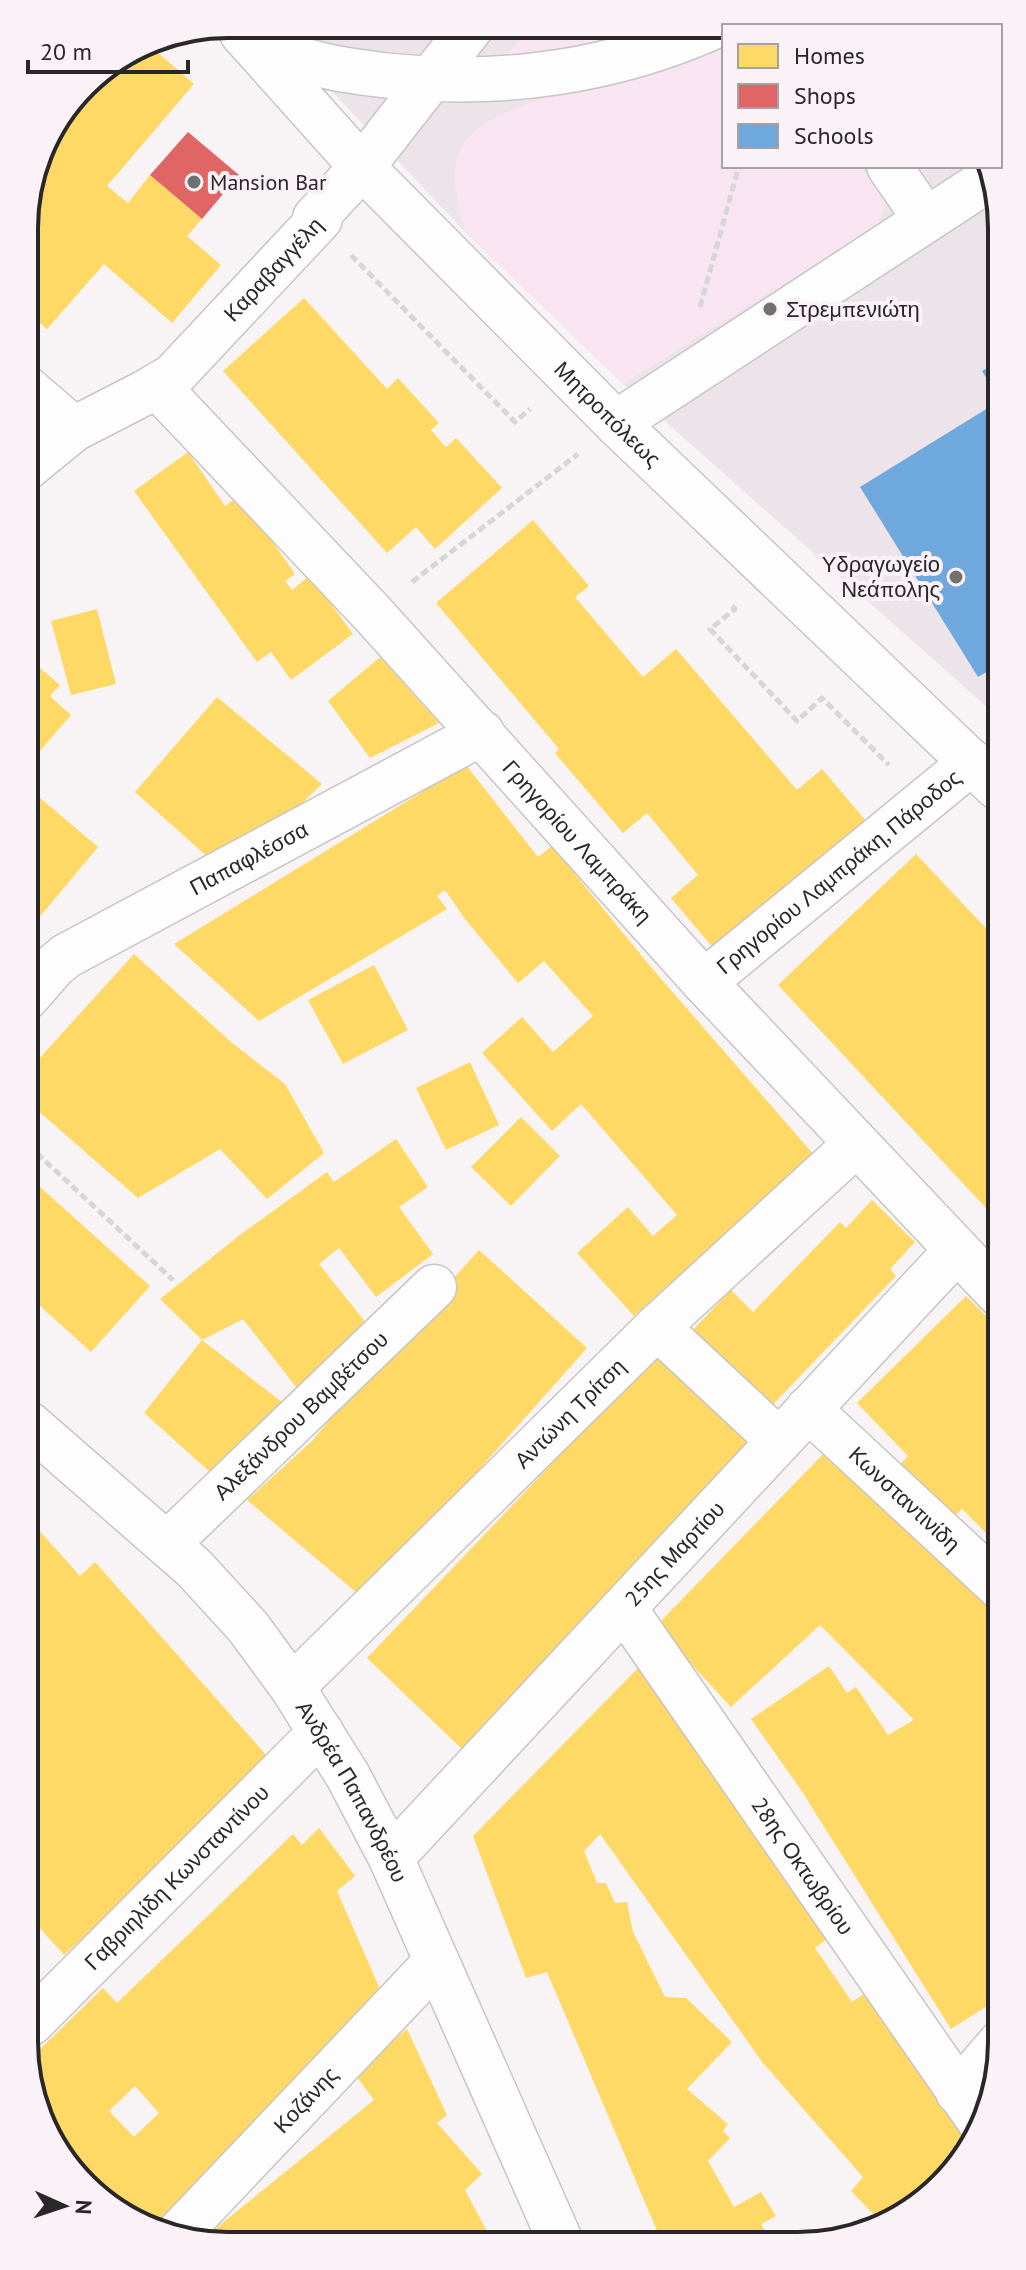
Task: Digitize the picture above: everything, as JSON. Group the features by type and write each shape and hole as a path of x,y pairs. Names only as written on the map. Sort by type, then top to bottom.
{"street":[{"name":"Μητροπόλεως","path":"249,38 362,167 616,423 985,775"},
{"path":"258,38 296,59 371,74 478,80 570,71 649,52 685,38"},
{"name":"Καραβαγγέλη","path":"38,458 74,429 173,376 320,219 315,218 362,167 462,38"},
{"path":"890,168 926,220"},
{"path":"616,423 983,183"},
{"name":"Γρηγορίου Λαμπράκη","path":"157,386 372,613 855,1145 988,1282"},
{"path":"38,398 74,429"},
{"name":"Παπαφλέσσα","path":"38,984 66,956 482,733"},
{"name":"Γρηγορίου Λαμπράκη, Πάροδος","path":"704,982 985,775"},
{"name":"Αντώνη Τρίτση","path":"292,1687 657,1327 855,1145"},
{"name":"25ης Μαρτίου","path":"391,1858 957,1250"},
{"name":"Αλεξάνδρου Βαμβέτσου","path":"168,1543 434,1287"},
{"path":"657,1327 779,1441"},
{"name":"Κωνσταντινίδη","path":"808,1409 988,1576"},
{"name":"Ανδρέα Παπανδρέου","path":"38,1445 168,1543 231,1607 292,1687 348,1776 391,1858 556,2232"},
{"name":"28ης Οκτωβρίου","path":"624,1608 970,2109"},
{"name":"Γαβριηλίδη Κωνσταντίνου","path":"38,2016 321,1732"},
{"name":"Κοζάνης","path":"185,2227 436,1962"},
{"path":"970,2109 984,2079"}],"path":[{"path":"690,375 702,296 738,168"},
{"path":"315,218 515,422 534,406"},
{"path":"372,613 579,453 570,444"},
{"path":"724,598 735,609 710,629 797,721 822,698 899,774"},
{"path":"38,1154 173,1280"}],"shaded area":[{"name":"Στρεμπενιώτη","path":"302,38 722,38 722,168 978,168 988,228 988,708 623,384 466,233 325,84"},
{"path":"522,38 622,38 503,63"},
{"path":"722,45 722,168 862,168 886,203 878,225 623,384 466,233 455,184 456,164 471,135 492,119 551,97 668,70"}],"building: Homes":[{"path":"157,51 194,84 107,186 128,203 150,175 202,219 187,236 221,265 172,323 104,264 47,329 38,322 38,216 44,179 52,155 77,112 103,85 133,63"},
{"path":"304,298 387,389 398,378 439,423 431,430 446,447 456,438 502,488 435,549 416,527 387,553 223,371"},
{"path":"188,452 225,506 240,495 295,574 285,581 292,590 310,575 353,634 291,680 271,652 257,662 134,491"},
{"path":"533,520 589,586 575,597 643,677 676,649 797,790 822,769 872,828 721,957 671,898 698,875 647,813 623,833 555,753 559,749 436,603"},
{"path":"97,609 116,684 71,695 51,621"},
{"path":"380,657 439,723 370,758 328,701"},
{"path":"38,666 60,685 50,696 71,715 38,753"},
{"path":"217,697 322,784 285,820 211,860 135,792"},
{"path":"466,765 538,857 552,846 650,966 814,1155 634,1316 577,1253 628,1207 653,1236 677,1215 581,1104 552,1131 482,1053 522,1017 553,1052 593,1016 544,961 518,983 445,890 437,896 447,909 259,1021 174,944"},
{"path":"38,796 98,847 38,919"},
{"path":"916,854 988,930 988,1210 778,985"},
{"path":"134,954 231,1042 285,1084 324,1153 267,1199 220,1149 138,1198 38,1111 38,1060"},
{"path":"374,965 408,1030 343,1064 308,1000"},
{"path":"470,1062 499,1125 446,1150 416,1088"},
{"path":"521,1117 560,1156 511,1206 471,1167"},
{"path":"396,1139 428,1187 399,1207 433,1254 376,1297 339,1248 319,1264 374,1333 300,1392 243,1319 202,1340 160,1299 241,1234 327,1172 334,1182"},
{"path":"38,1185 150,1286 91,1352 38,1304"},
{"path":"872,1200 915,1242 890,1269 896,1276 762,1416 683,1340 731,1290 753,1312 840,1222 846,1228"},
{"path":"479,1250 587,1348 364,1599 247,1500 313,1440 360,1382"},
{"path":"966,1296 988,1318 988,1535 962,1509 951,1519 899,1465 908,1456 857,1403"},
{"path":"202,1340 283,1403 220,1481 144,1413"},
{"path":"663,1347 759,1438 463,1750 367,1658"},
{"path":"831,1446 988,1594 988,2005 951,2029 801,1790 751,1719 829,1666 847,1693 856,1687 888,1735 914,1720 820,1625 731,1707 656,1626"},
{"path":"38,1529 80,1576 95,1562 275,1765 64,1955 38,1926"},
{"path":"639,1667 751,1832 755,1829 831,1936 815,1948 852,2002 864,1994 963,2137 923,2185 875,2216 851,2191 863,2177 763,2063 600,1834 584,1851 597,1883 606,1883 615,1903 627,1902 633,1932 665,1997 686,1998 732,2042 687,2089 728,2124 723,2131 730,2138 708,2161 734,2207 761,2192 776,2216 761,2224 766,2232 658,2232 547,1972 526,1978 473,1836"},
{"path":"319,1828 355,1876 337,1891 383,1996 163,2220 122,2200 104,2186 104,2166 84,2166 63,2137 44,2091 39,2051 103,1988 117,2003 293,1834 302,1845","holes":["135,2086 159,2113 134,2137 109,2111"]},
{"path":"407,2029 447,2115 437,2123 482,2174 465,2190 487,2232 212,2231 374,2100 353,2072"}],"building: Shops":[{"path":"188,132 239,175 202,219 150,175"}],"building: Schools":[{"name":"Υδραγωγείο Νεάπολης","path":"988,408 988,671 978,677 860,487"}],"place":[{"name":"Mansion Bar","path":"194,182"},
{"name":"Στρεμπενιώτη","path":"770,309"},
{"name":"Υδραγωγείο Νεάπολης","path":"956,577"}]}
